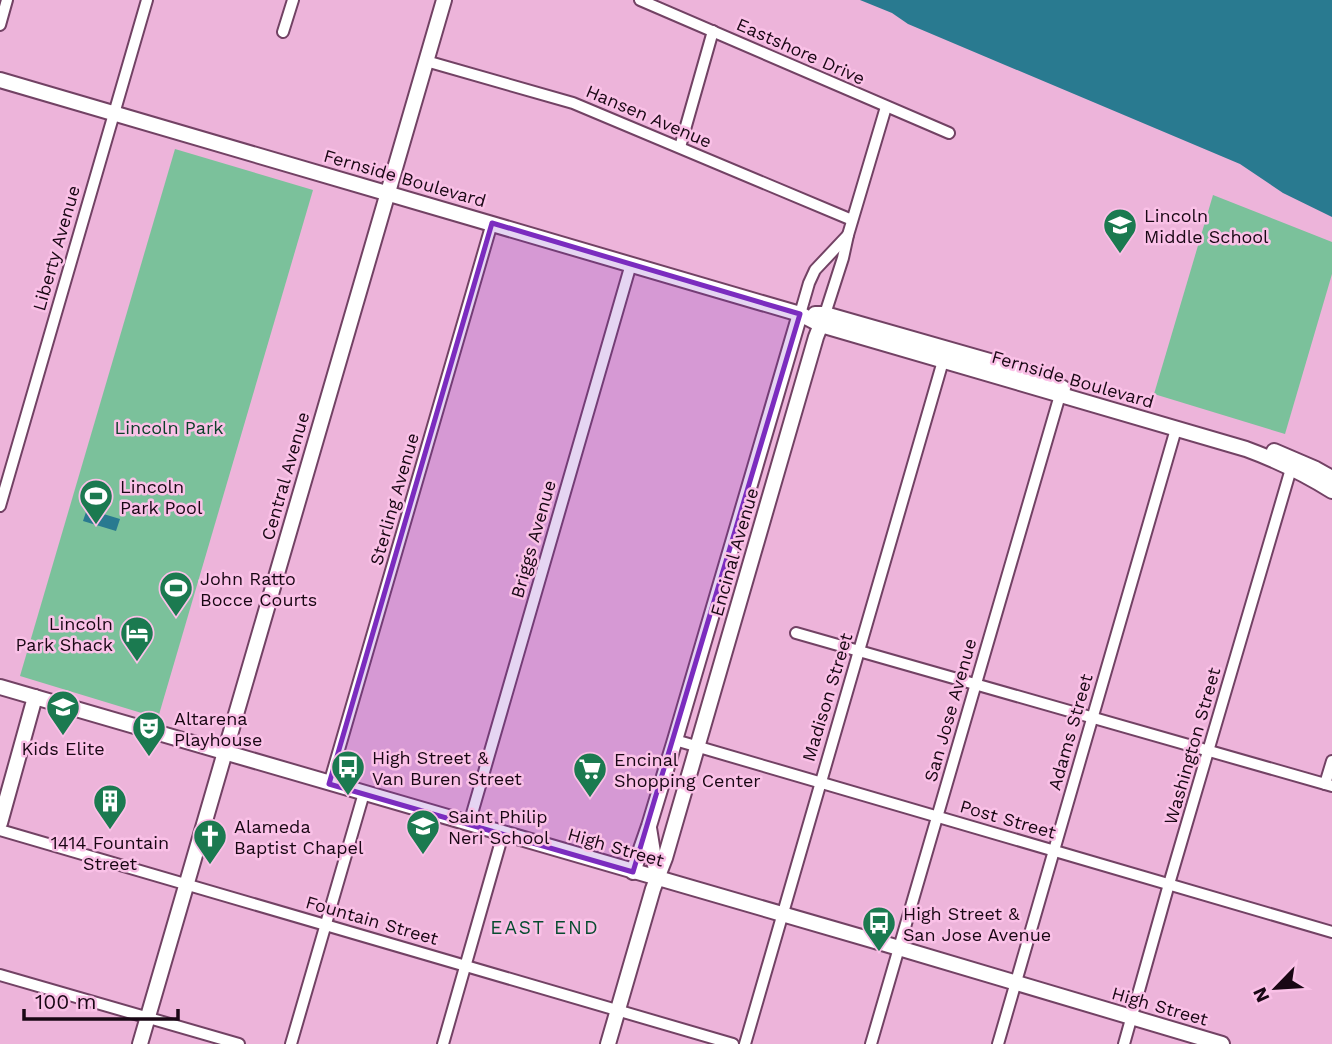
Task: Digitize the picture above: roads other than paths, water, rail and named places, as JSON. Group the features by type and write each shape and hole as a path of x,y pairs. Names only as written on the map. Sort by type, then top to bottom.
{"main road":[{"name":"Central Avenue","path":"140,1044 444,0"},
{"name":"Fernside Boulevard","path":"0,80 800,314 1032,373 1059,391 1332,478"},
{"name":"Encinal Avenue","path":"633,872 675,740 800,314"},
{"name":"Fernside Boulevard","path":"823,320 943,361 1271,449 1332,491"},
{"name":"Encinal Avenue","path":"608,1044 657,879 666,858 823,320"},
{"path":"962,366 973,364 1000,370 1010,367"},
{"name":"High Street","path":"0,687 1222,1044"},
{"path":"0,822 35,697"},
{"name":"Encinal Avenue","path":"649,826 657,879"}],"street":[{"path":"0,25 7,0"},
{"name":"Liberty Avenue","path":"0,506 148,0"},
{"path":"283,32 293,0"},
{"name":"Eastshore Drive","path":"640,0 949,133"},
{"path":"680,147 713,31"},
{"name":"Hansen Avenue","path":"426,61 573,103 852,220"},
{"name":"Encinal Avenue","path":"823,320 886,107"},
{"name":"Sterling Avenue","path":"329,783 492,223"},
{"name":"Encinal Avenue","path":"800,314 815,270 848,235"},
{"name":"Briggs Avenue","path":"469,824 631,264"},
{"name":"Madison Street","path":"745,1044 943,361"},
{"name":"San Jose Avenue","path":"871,1044 1059,391"},
{"name":"Adams Street","path":"998,1044 1176,429"},
{"name":"Washington Street","path":"1124,1044 1293,464"},
{"path":"715,605 736,611"},
{"path":"796,633 1329,785 1332,761"},
{"name":"Post Street","path":"675,740 1332,932"},
{"path":"291,1044 364,793"},
{"name":"Fountain Street","path":"0,830 733,1044"},
{"path":"443,1044 503,834"},
{"path":"0,975 239,1044"}],"water":[{"path":"860,0 1332,0 1332,217 1283,193 1240,164 908,24 892,13"},
{"path":"87,509 120,519 116,531 83,521"}],"place":[{"name":"Lincoln Middle School","path":"1120,255"},
{"name":"Lincoln Park Pool","path":"96,526"},
{"name":"John Ratto Bocce Courts","path":"176,618"},
{"name":"Lincoln Park Shack","path":"137,663"},
{"name":"Kids Elite","path":"63,737"},
{"name":"Altarena Playhouse","path":"149,758"},
{"name":"High Street & Van Buren Street","path":"348,797"},
{"name":"Encinal Shopping Center","path":"590,799"},
{"name":"1414 Fountain Street","path":"110,831"},
{"name":"Saint Philip Neri School","path":"423,856"},
{"name":"Alameda Baptist Chapel","path":"210,866"},
{"name":"High Street & San Jose Avenue","path":"879,953"}],"district":[{"name":"EAST END","path":"545,927"}],"park label":[{"name":"Lincoln Park","path":"169,427"}]}
